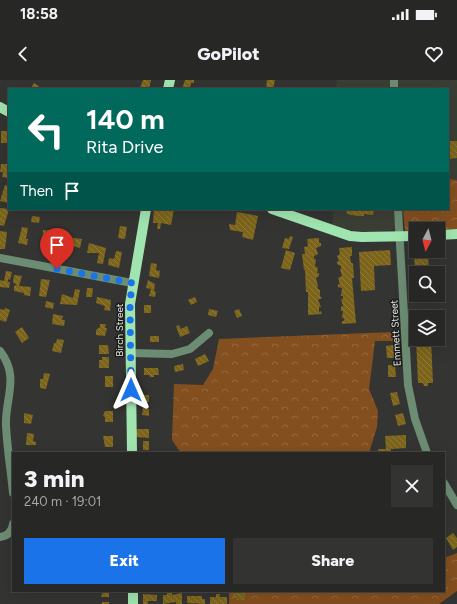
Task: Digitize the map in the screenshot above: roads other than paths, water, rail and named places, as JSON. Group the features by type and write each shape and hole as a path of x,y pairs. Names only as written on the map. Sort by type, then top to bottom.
{"main road":[{"name":"Birch Street","path":"132,452 130,304 132,283 146,210"},
{"path":"275,210 350,236 409,236"},
{"path":"445,235 457,234"},
{"path":"133,592 133,604"}],"street":[{"name":"Emmett Street","path":"398,210 408,385 415,419 427,452"},
{"path":"0,258 132,283"},
{"path":"131,353 172,354 190,349 209,333"},
{"path":"0,351 10,369 12,389 3,425 12,486"},
{"path":"445,486 457,505"},
{"path":"0,537 5,536 12,530"}]}
